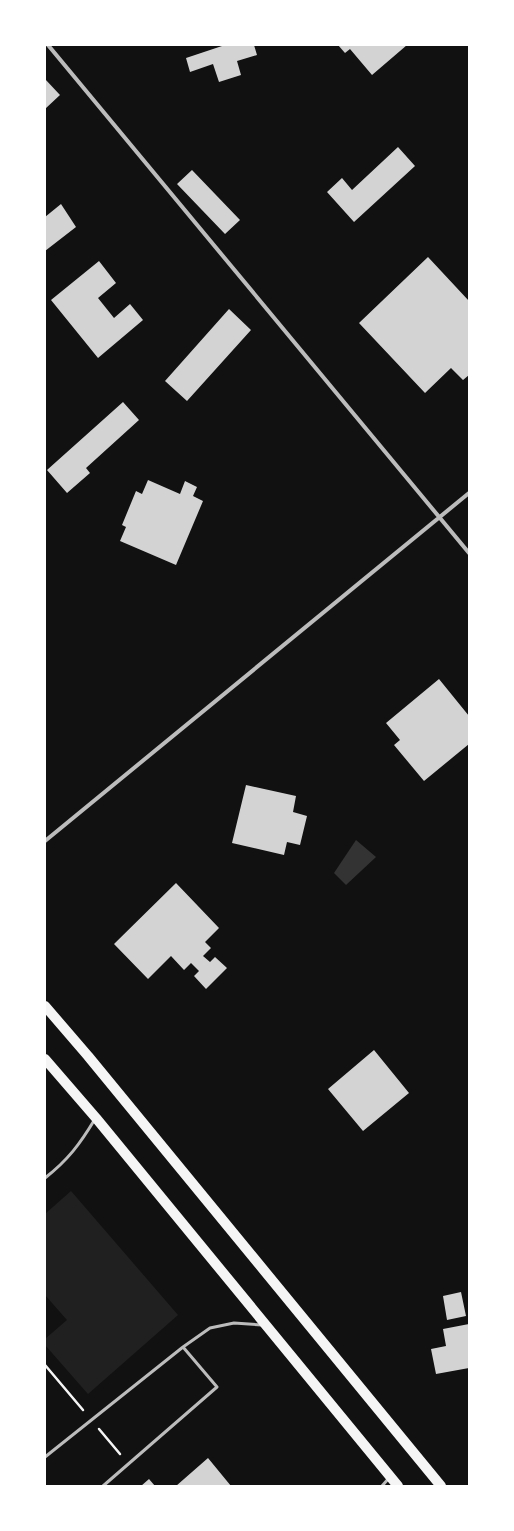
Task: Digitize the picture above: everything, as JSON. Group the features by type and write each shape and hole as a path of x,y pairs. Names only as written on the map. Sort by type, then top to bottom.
{"main road":[{"path":"45,1006 441,1486"},
{"path":"45,1059 96,1118 398,1486"}],"street":[{"path":"48,45 469,553"},
{"path":"45,841 469,493"}],"lane":[{"path":"45,1177 67,1159 80,1144 96,1118"},
{"path":"45,1457 183,1347 210,1328 234,1323 265,1325"},
{"path":"103,1486 217,1387 183,1347"},
{"path":"382,1486 390,1477"}],"shaded area":[{"path":"356,840 376,857 346,885 334,873"},
{"path":"71,1191 178,1315 88,1394 45,1345 45,1339 67,1320 45,1295 45,1214"}],"building":[{"path":"225,45 254,45 257,55 237,61 241,75 219,82 213,64 190,72 186,58"},
{"path":"338,45 407,45 372,75 350,49 345,53"},
{"path":"45,79 60,95 45,109"},
{"path":"398,147 415,166 354,222 327,192 342,178 352,190"},
{"path":"192,170 240,220 225,234 177,184"},
{"path":"61,204 76,227 45,251 45,217"},
{"path":"428,257 469,301 469,375 463,380 451,368 425,393 359,323"},
{"path":"99,261 116,283 98,298 114,318 130,304 143,320 98,358 51,300"},
{"path":"229,309 251,330 187,401 165,381"},
{"path":"123,402 139,420 86,468 90,473 67,493 47,470"},
{"path":"148,480 180,494 185,481 197,487 193,496 203,501 176,565 120,541 126,527 122,525 136,491 142,494"},
{"path":"439,679 469,716 469,744 424,781 394,745 400,740 386,723"},
{"path":"246,785 296,796 293,812 307,816 300,845 287,842 284,855 232,843"},
{"path":"176,883 219,928 205,942 211,948 203,956 210,962 215,957 227,968 206,989 194,976 199,971 191,963 184,970 171,956 148,979 114,944"},
{"path":"374,1050 409,1093 363,1131 328,1089"},
{"path":"461,1292 466,1316 447,1320 443,1296"},
{"path":"469,1324 469,1368 436,1374 431,1349 446,1346 443,1329"},
{"path":"208,1458 231,1486 176,1486"},
{"path":"149,1479 155,1486 141,1486"}]}
